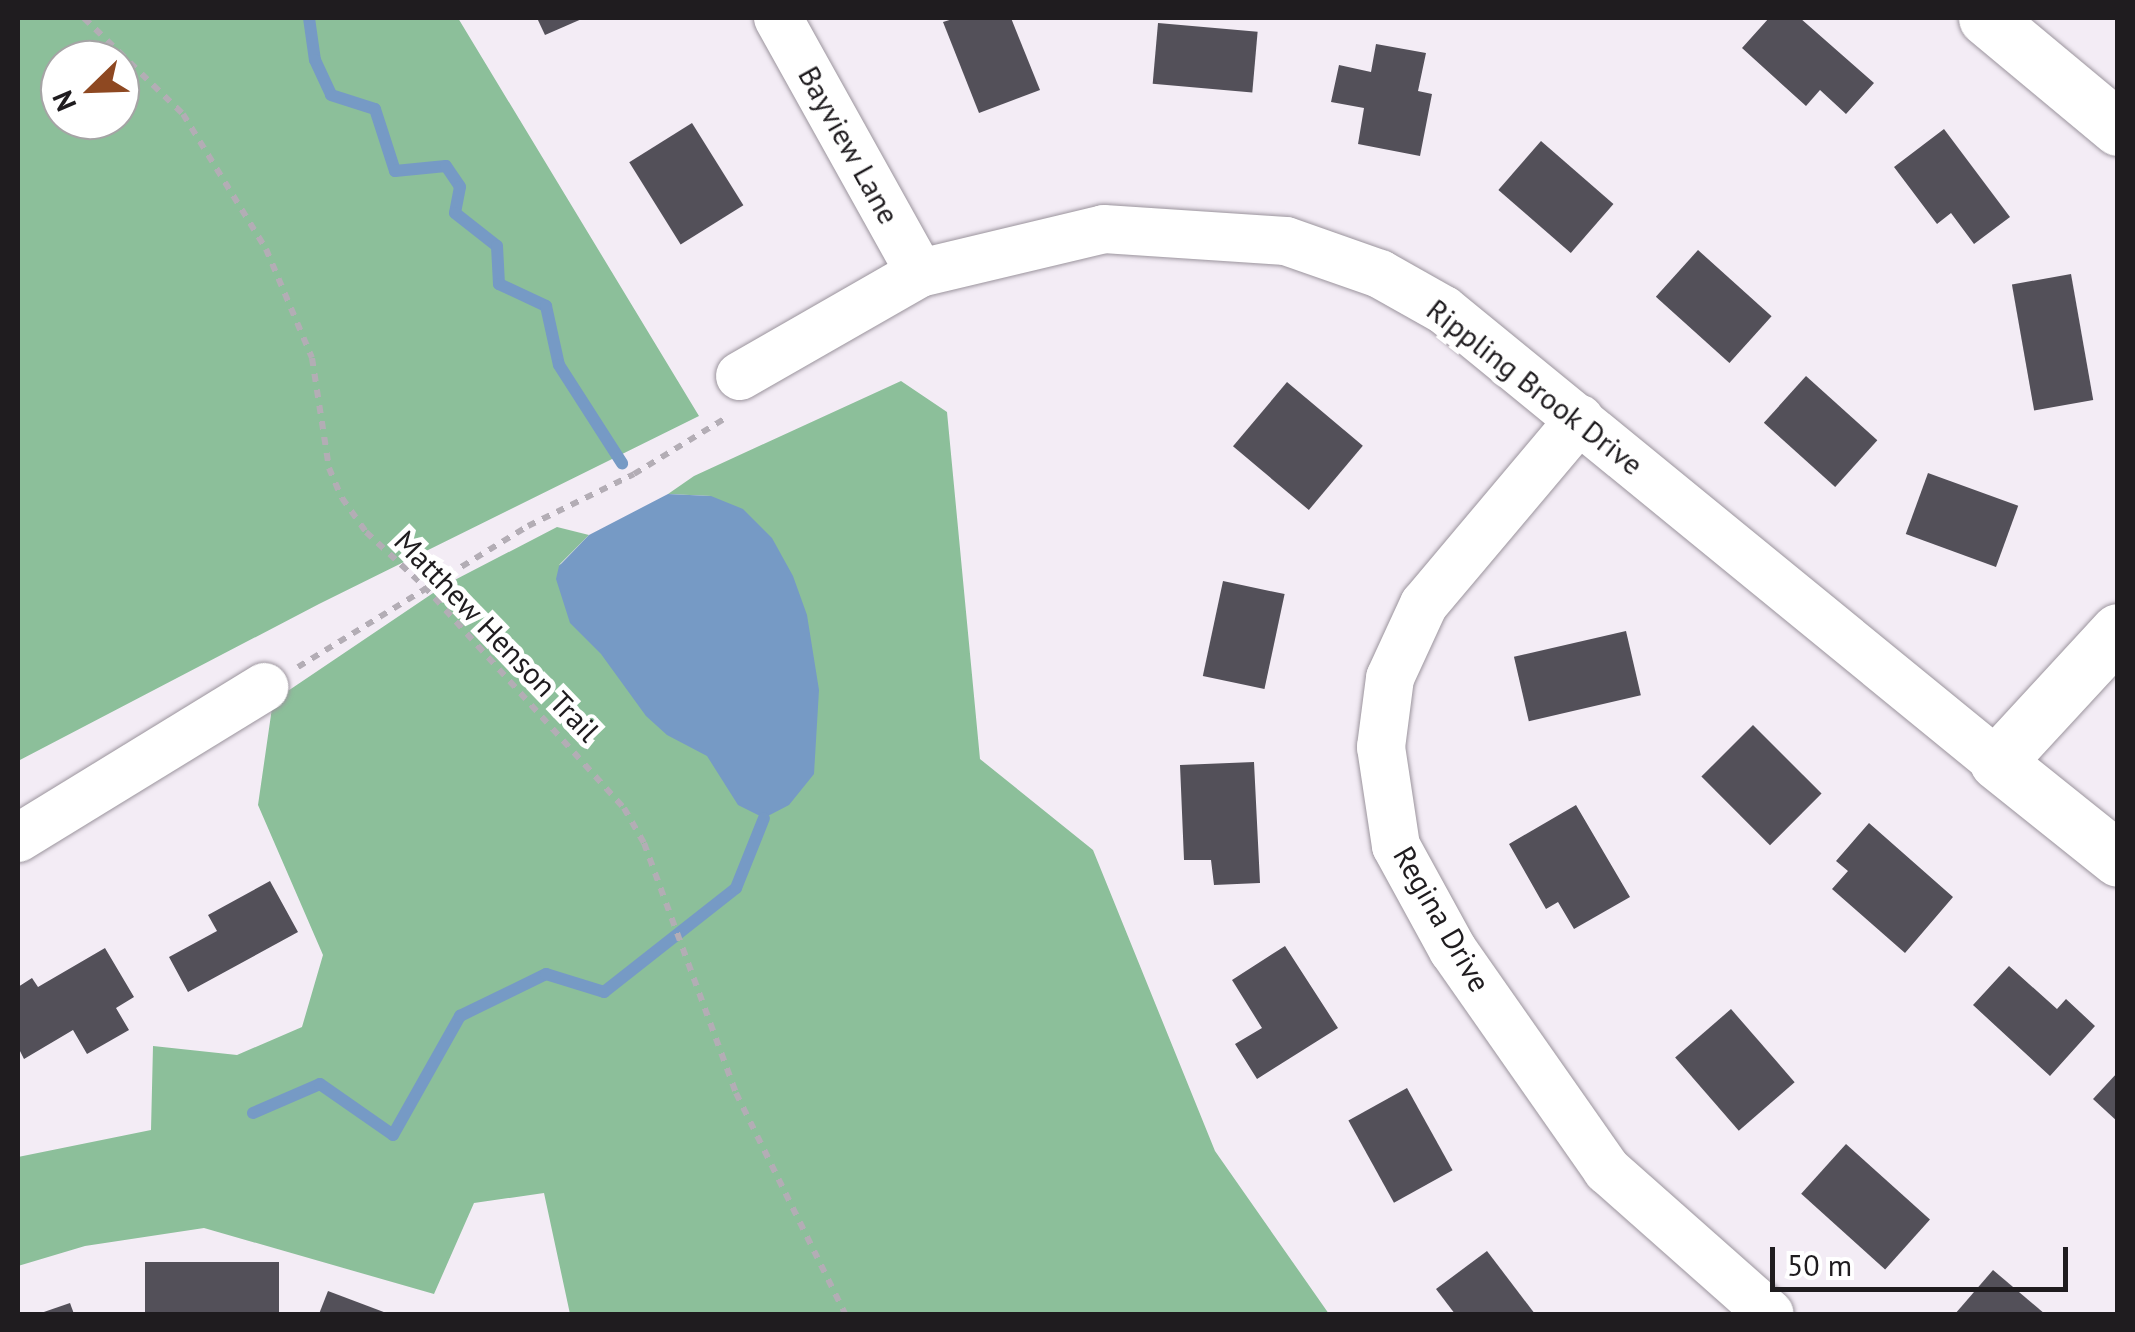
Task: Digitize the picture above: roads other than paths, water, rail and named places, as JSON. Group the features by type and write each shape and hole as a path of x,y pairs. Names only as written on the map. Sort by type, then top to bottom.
{"street":[{"name":"Bayview Lane","path":"778,18 920,273"},
{"path":"1986,18 2118,128"},
{"name":"Rippling Brook Drive","path":"732,398 920,273 1104,229 1286,241 1380,274 1444,310 2118,859"},
{"name":"Regina Drive","path":"1580,419 1424,604 1390,678 1380,747 1396,846 1453,950 1607,1170 1754,1310"},
{"path":"1997,762 2118,631"},
{"path":"18,838 264,688"}],"water":[{"path":"668,494 711,496 743,509 772,538 793,576 807,615 819,690 814,774 789,805 764,818 738,805 707,756 667,735 646,716 601,654 570,623 556,579 559,566 589,535"}],"waterway":[{"path":"309,18 315,60 331,95 375,109 395,171 446,166 460,187 455,213 497,246 499,284 546,306 559,365 622,463"},
{"path":"253,1113 320,1084 393,1135 460,1016 546,974 604,992 736,888 764,818"}]}
